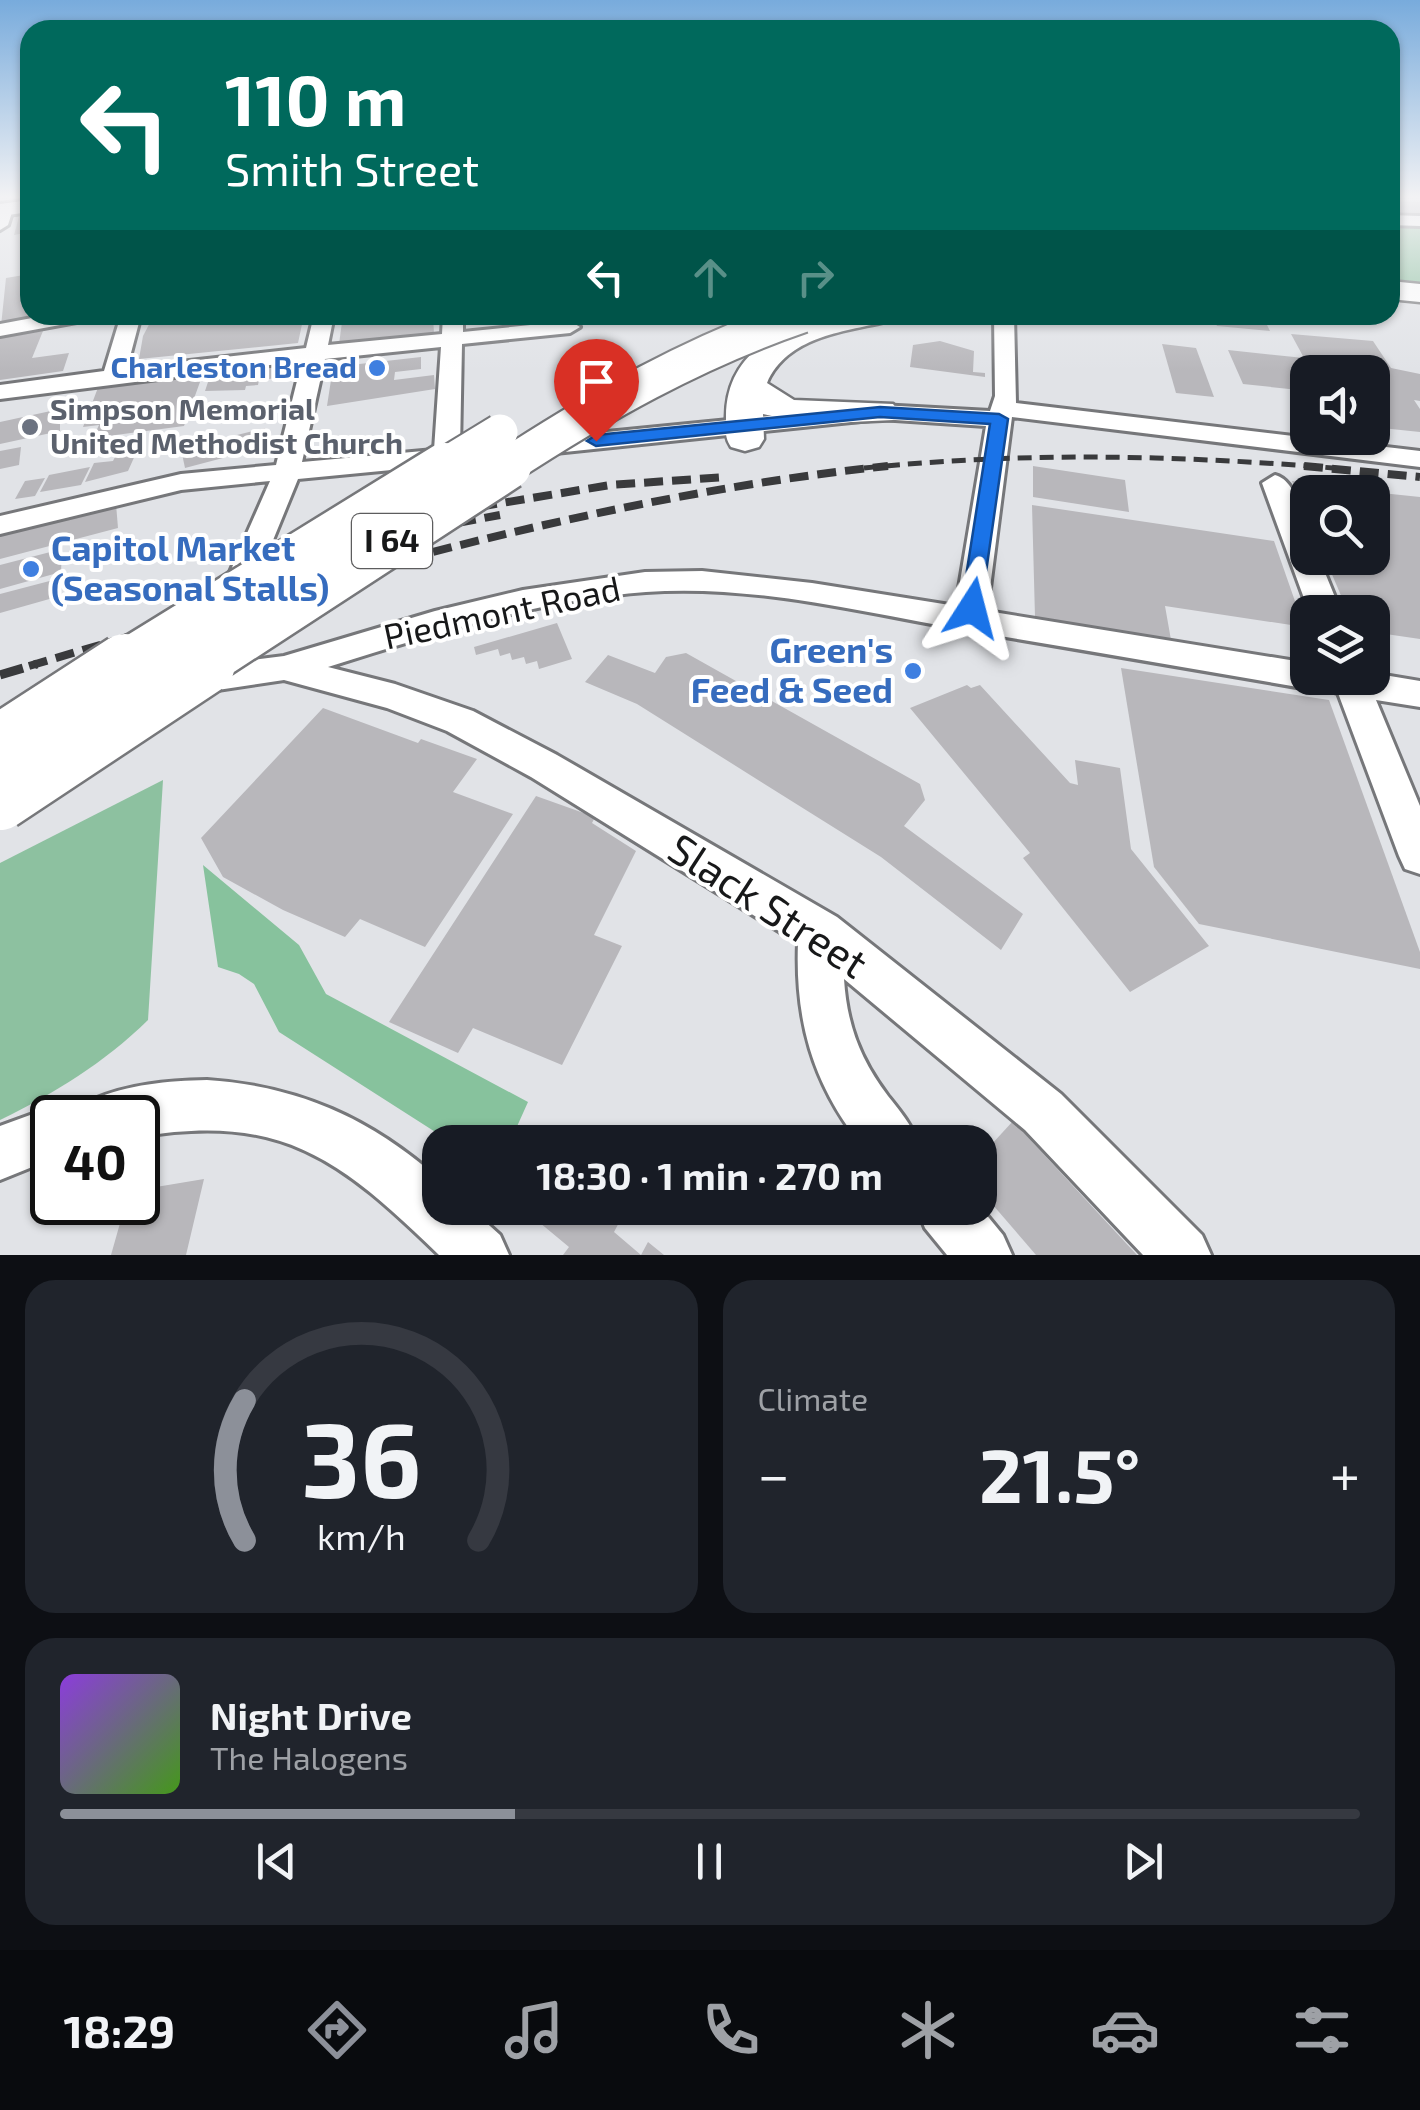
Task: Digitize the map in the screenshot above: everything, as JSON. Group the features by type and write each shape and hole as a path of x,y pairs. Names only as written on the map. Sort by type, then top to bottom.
{"highway":[{"name":"I 64","path":"0,745 175,631 492,436 654,346 705,325"},
{"name":"I 64","path":"0,800 267,619 528,453 688,358 725,340 800,325"},
{"path":"744,432 749,384 764,354 800,325"},
{"path":"749,384 761,400 796,411 880,412"},
{"path":"0,823 210,672 267,619"},
{"path":"0,716 175,631"}],"street":[{"path":"0,330 27,325"},
{"path":"114,376 128,325"},
{"path":"267,619 287,474 322,325"},
{"path":"970,620 1000,421 1008,396 1004,325"},
{"path":"0,392 317,352 453,327 570,331"},
{"path":"447,466 453,327"},
{"path":"0,525 181,482 287,474 306,483 329,486 447,466 744,432 880,412 1420,459"},
{"path":"744,432 1000,421"},
{"path":"1275,483 1318,595"},
{"name":"Piedmont Road","path":"0,726 122,690 267,619 453,618 582,590 645,582 702,580 754,585 1290,673"},
{"name":"Slack Street","path":"267,619 395,697 460,721 544,766 821,932 1043,1112 1182,1255"},
{"path":"1390,688 1420,694"},
{"path":"1347,695 1420,856"},
{"path":"821,932 819,984 834,1063 878,1125"},
{"path":"160,1108 214,1106 272,1113 313,1127 363,1151 480,1255"},
{"path":"0,1153 30,1142"},
{"path":"959,1225 984,1255"}],"green space":[{"path":"1400,255 1420,255 1420,287 1400,286"},
{"path":"163,780 148,1020 78,1076 47,1095 30,1095 30,1104 0,1120 0,863"},
{"path":"203,865 299,945 326,994 528,1102 518,1125 424,1125 279,1032 254,984 218,967"}],"building":[{"path":"20,276 20,322 1,326 6,278"},
{"path":"149,325 302,325 298,343 139,359"},
{"path":"342,325 434,325 434,334 339,344"},
{"path":"1267,325 1270,331 1217,326"},
{"path":"43,331 32,358 69,353 63,371 0,380 0,337"},
{"path":"1291,334 1373,341 1382,355 1302,355"},
{"path":"940,341 974,351 973,372 985,373 985,377 910,367 913,345"},
{"path":"1162,344 1196,348 1214,397 1176,393"},
{"path":"1228,350 1290,357 1290,389 1243,384"},
{"path":"421,357 421,369 395,372 394,380 434,375 435,389 327,406 333,367"},
{"path":"298,361 295,376 259,380 258,385 246,386 245,390 205,391 212,370"},
{"path":"1390,366 1420,374 1420,401 1414,400 1420,409 1420,432 1390,429"},
{"path":"204,371 184,426 93,438 99,425 83,427 99,385"},
{"name":"Simpson Memorial United Methodist Church","path":"60,409 60,431 0,444 0,422"},
{"path":"265,428 272,445 185,468 181,449"},
{"path":"141,442 128,471 85,482 94,463 113,461 121,445"},
{"path":"21,447 19,465 0,469 0,451"},
{"path":"1033,466 1125,480 1129,512 1033,497"},
{"path":"90,467 81,485 40,492 49,475"},
{"path":"45,478 35,496 15,499 25,481"},
{"path":"1390,494 1420,497 1420,639 1390,635 1390,595 1341,595 1332,575 1390,575"},
{"path":"116,504 118,528 0,559 0,534"},
{"path":"1032,505 1274,541 1293,595 1290,625 1165,606 1171,640 1035,617"},
{"name":"Capitol Market (Seasonal Stalls)","path":"62,549 61,572 0,589 0,565"},
{"name":"Capitol Market (Seasonal Stalls)","path":"61,578 60,596 0,613 0,594"},
{"path":"557,623 572,659 539,669 537,661 526,664 524,657 512,660 510,653 500,656 498,649 476,655 474,647"},
{"path":"686,653 920,784 925,800 904,826 1023,914 1001,950 881,857 637,704 585,682 608,655 655,673 666,657"},
{"path":"1121,668 1329,700 1420,952 1420,969 1199,924 1154,867"},
{"path":"967,685 980,685 1070,783 1078,785 1075,760 1120,768 1131,849 1209,946 1130,992 1023,858 1030,853 910,708"},
{"path":"323,708 418,743 421,739 477,759 453,792 513,814 425,947 360,919 345,937 283,910 223,877 201,838"},
{"path":"536,796 595,817 592,823 636,851 594,935 622,946 562,1065 473,1028 458,1053 389,1022"},
{"path":"1013,1121 1137,1255 1036,1255 997,1210 997,1138"},
{"path":"204,1179 186,1255 111,1255 119,1225 160,1225 160,1186"},
{"path":"542,1225 618,1225 614,1232 641,1255 563,1255 569,1247"},
{"path":"648,1242 664,1255 641,1255"}],"railway":[{"path":"864,468 982,459 1099,457 1305,466"},
{"path":"29,666 454,546 671,498 888,466"},
{"path":"1305,466 1333,468"},
{"path":"1305,466 1420,477"},
{"path":"478,507 610,485 726,477"},
{"path":"457,523 500,515"},
{"path":"0,675 37,664"}],"place":[{"name":"Charleston Bread","path":"377,368"},
{"name":"Simpson Memorial United Methodist Church","path":"30,427"},
{"name":"Capitol Market (Seasonal Stalls)","path":"31,569"},
{"name":"Green's Feed & Seed","path":"913,671"}],"route":[{"path":"596,441 880,412 999,419 972,608"}]}
